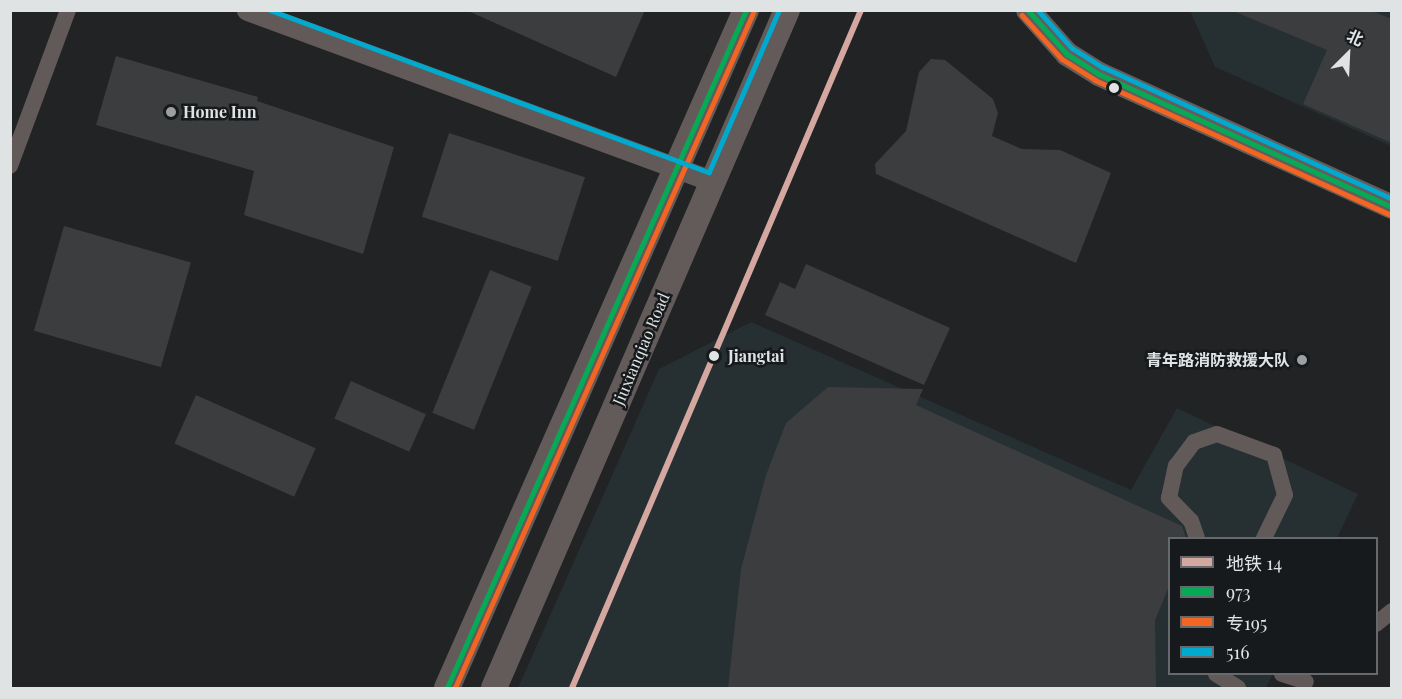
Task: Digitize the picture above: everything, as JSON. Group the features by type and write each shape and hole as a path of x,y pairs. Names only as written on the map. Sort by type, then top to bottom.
{"main road":[{"path":"447,688 746,10"},
{"name":"Jiuxianqiao Road","path":"494,688 787,10"},
{"path":"1028,10 1067,54 1098,74 1392,207"}],"street":[{"path":"10,166 68,10"},
{"path":"247,10 713,181"},
{"path":"1197,537 1191,521 1169,498 1176,466 1194,442 1217,434 1274,455 1285,495 1264,537"},
{"path":"1378,623 1392,611"},
{"path":"1218,675 1238,688"},
{"path":"1285,675 1306,681"}],"shaded area":[{"path":"1190,11 1391,11 1391,146 1215,67"},
{"path":"751,322 1131,490 1177,408 1358,494 1337,537 1168,537 1168,675 1272,675 1266,688 518,688 659,369"}],"building":[{"path":"466,10 645,10 616,77"},
{"path":"1369,10 1392,19 1392,143 1303,104 1327,50 1233,11"},
{"path":"116,56 258,97 257,101 394,147 363,254 244,215 254,171 96,125"},
{"path":"931,59 945,60 993,99 998,113 992,136 1022,149 1060,150 1111,173 1076,263 876,174 875,164 906,131 919,72"},
{"path":"449,133 585,177 558,261 422,217"},
{"path":"64,226 191,262 161,367 34,331"},
{"path":"806,264 950,328 924,385 765,315 780,282 795,289"},
{"path":"490,270 532,287 474,430 432,413"},
{"path":"351,381 426,414 409,452 334,418"},
{"path":"828,387 923,389 916,405 1182,526 1186,537 1168,537 1168,589 1155,620 1156,688 728,688 741,569 766,475 786,423"},
{"path":"196,395 316,448 294,497 174,443"}],"metro line":[{"name":"14","path":"572,688 861,10"}],"transit line":[{"name":"516","path":"270,10 709,172 779,10"},
{"name":"973","path":"447,688 746,10"},
{"name":"973","path":"1028,10 1067,54 1099,74 1392,207"},
{"name":"516","path":"1038,10 1072,48 1103,67 1392,199"},
{"name":"专195","path":"455,688 753,13"},
{"name":"专195","path":"1022,15 1062,59 1095,80 1389,214"}],"place":[{"name":"Home Inn","path":"171,112"},
{"name":"Jiangtai","path":"714,356"},
{"name":"青年路消防救援大队","path":"1302,360"}]}
